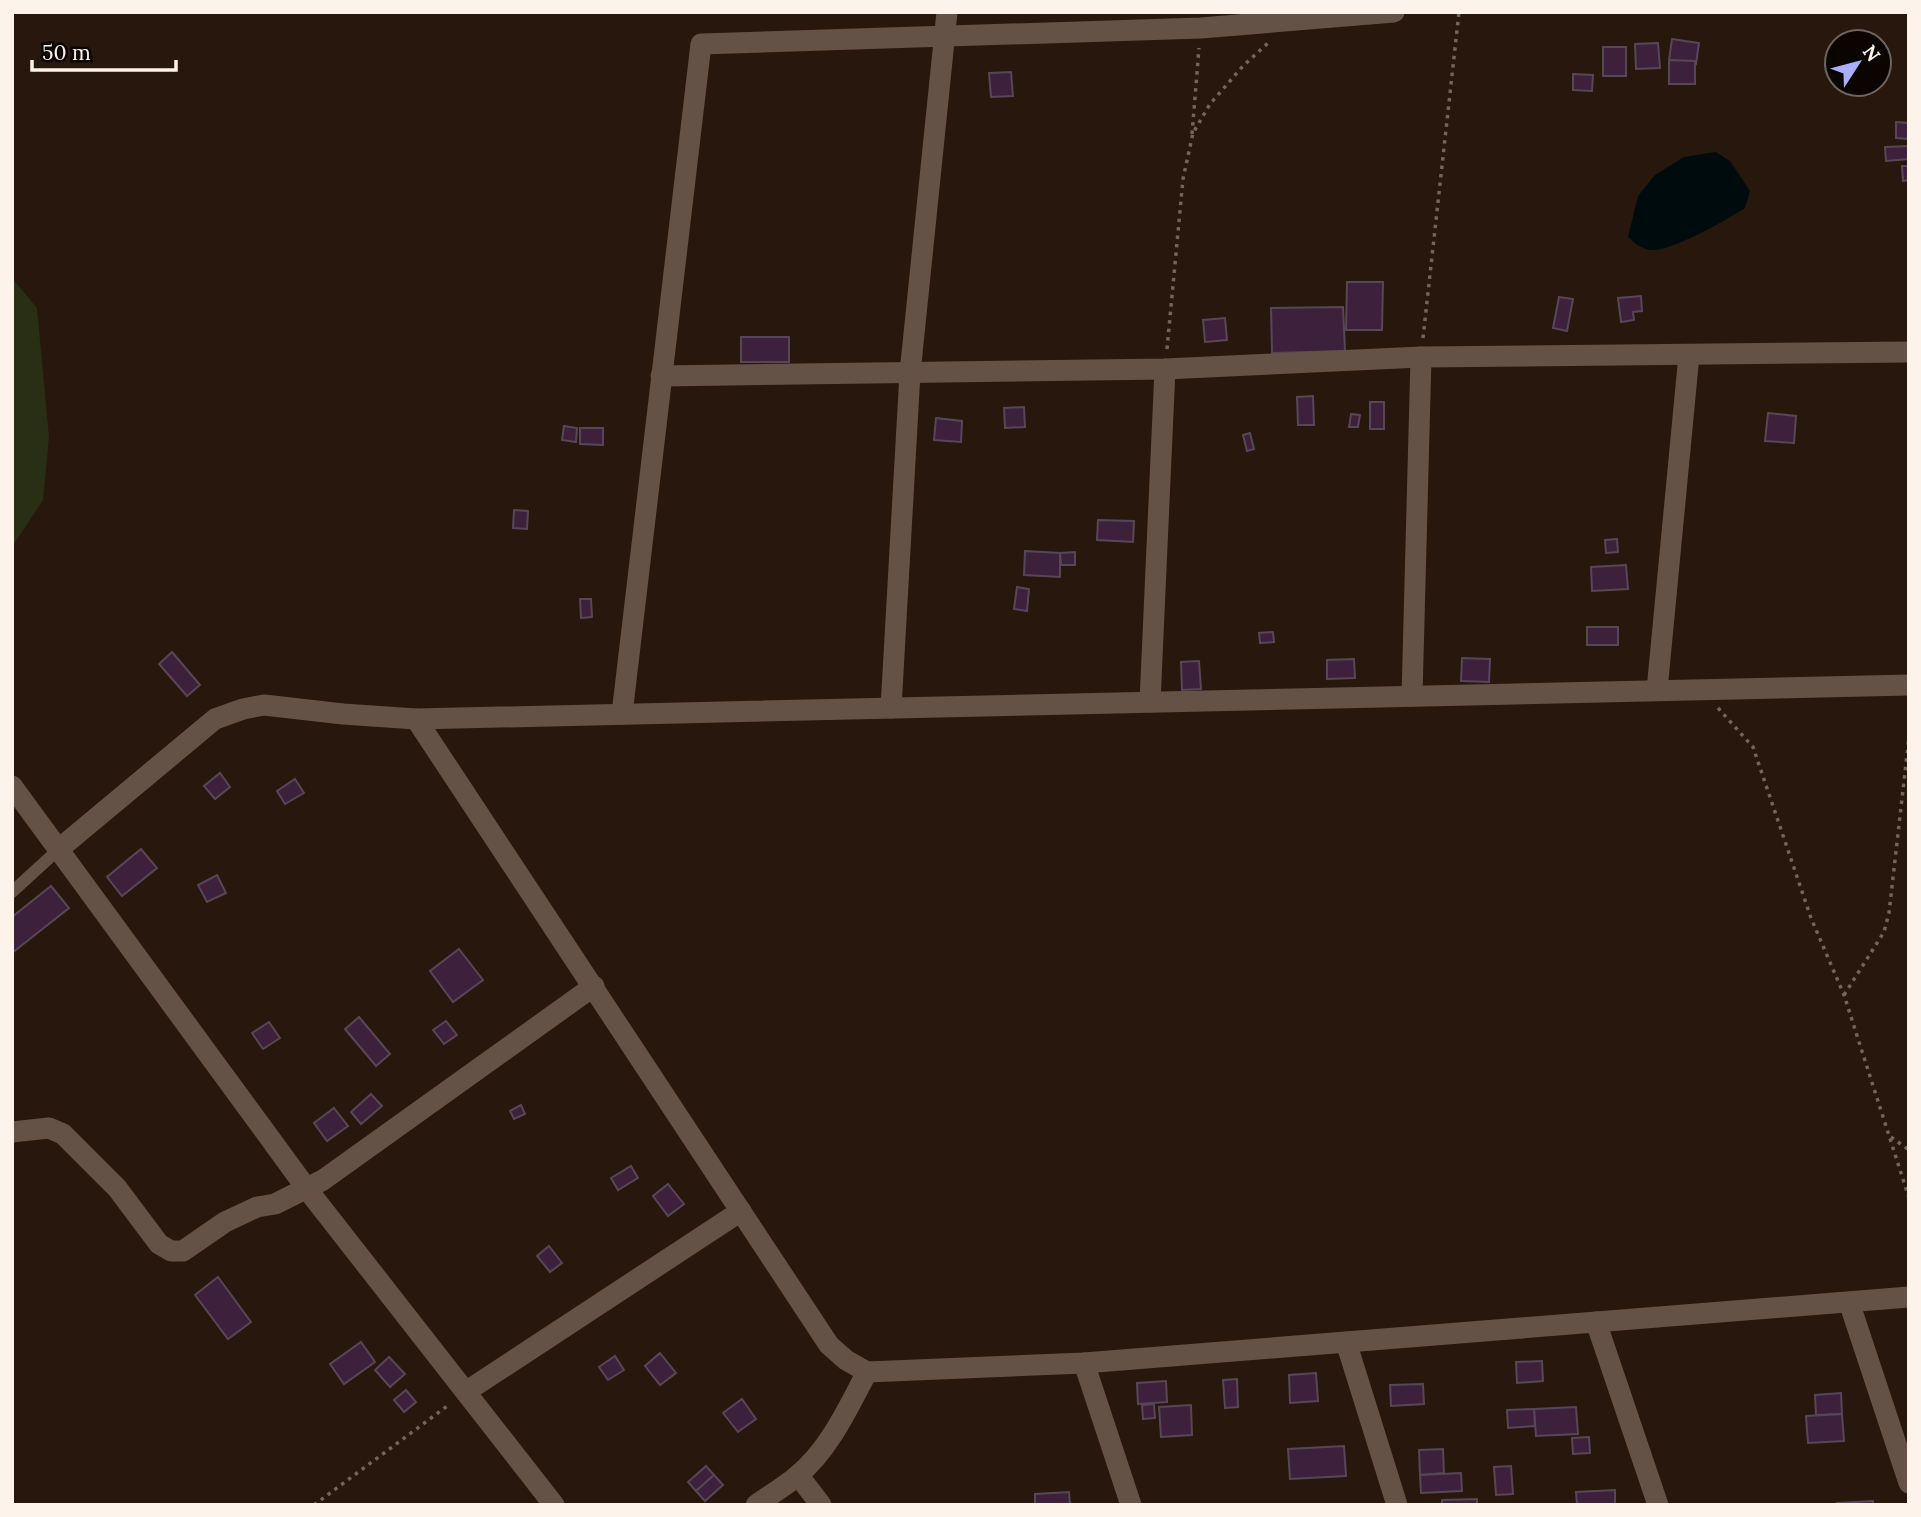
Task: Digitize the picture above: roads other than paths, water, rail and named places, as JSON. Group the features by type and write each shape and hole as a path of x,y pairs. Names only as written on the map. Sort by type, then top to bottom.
{"street":[{"path":"891,708 910,373 947,12"},
{"path":"622,714 701,44 1200,28 1394,12"},
{"path":"661,376 1165,369 1421,357 1909,352"},
{"path":"1657,690 1689,355"},
{"path":"1412,696 1421,357"},
{"path":"1150,702 1165,369"},
{"path":"59,849 215,719 264,705 416,719 1909,685"},
{"path":"416,719 829,1345 846,1360 867,1372 1084,1363 1909,1297"},
{"path":"12,786 307,1189 554,1505"},
{"path":"12,1132 49,1128 63,1134 117,1188 159,1244 171,1251 183,1251 225,1222 307,1189 594,986"},
{"path":"467,1391 741,1211"},
{"path":"1849,1302 1909,1483"},
{"path":"1596,1322 1658,1505"},
{"path":"1346,1342 1397,1505"},
{"path":"1084,1363 1130,1505"},
{"path":"756,1505 798,1475 819,1452 845,1414 867,1372"},
{"path":"798,1475 821,1505"}],"lane":[{"path":"12,892 59,849"}]}
